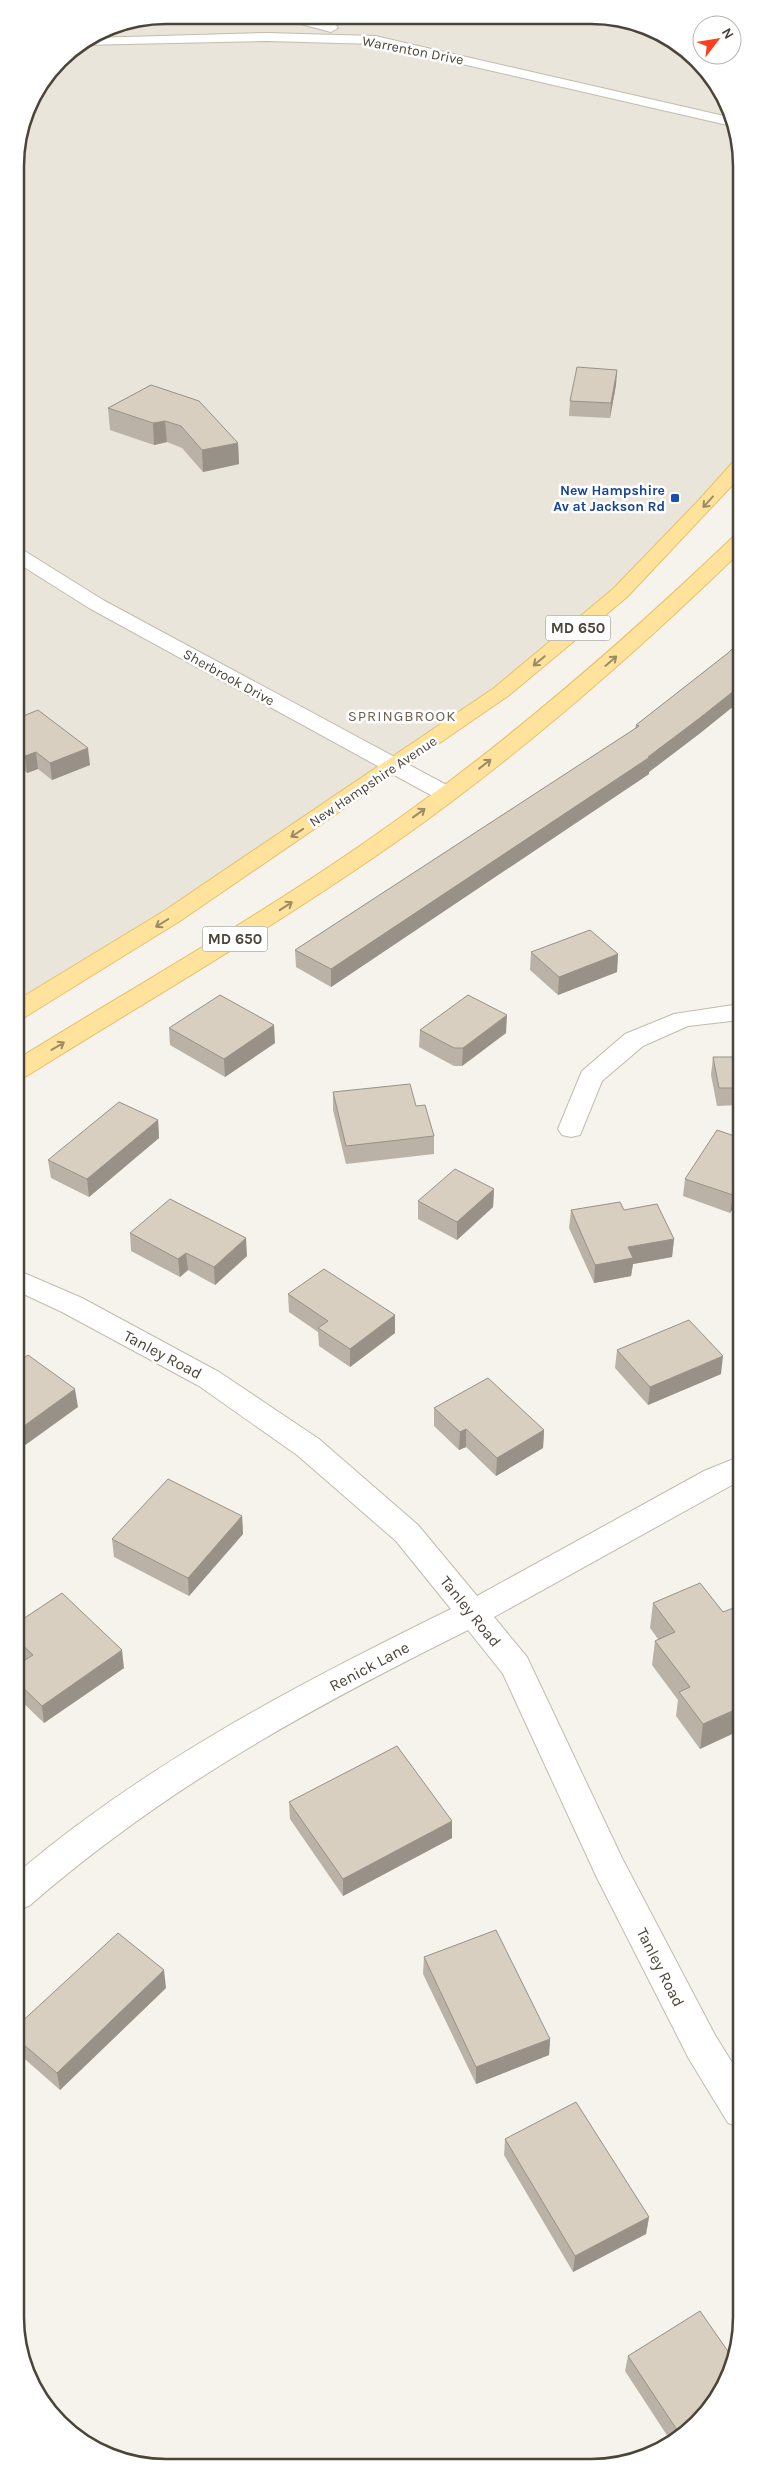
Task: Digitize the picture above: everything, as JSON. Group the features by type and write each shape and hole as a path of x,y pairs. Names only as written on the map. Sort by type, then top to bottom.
{"main road":[{"name":"New Hampshire Avenue","path":"24,1007 172,916 395,766 501,692 620,593 706,504 733,473"},
{"name":"MD 650","path":"24,1066 216,951 348,865 446,794 567,699 668,612 733,548"}],"street":[{"path":"316,24 375,40"},
{"name":"Warrenton Drive","path":"98,41 162,35 329,37 375,40 726,121"},
{"name":"Sherbrook Drive","path":"24,559 96,604 446,794"},
{"path":"571,1129 592,1077 634,1040 683,1019 733,1013"},
{"name":"Tanley Road","path":"24,1283 72,1305 209,1379 308,1447 407,1533 516,1666 610,1867 702,2047 733,2096"},
{"name":"Renick Lane","path":"24,1889 126,1806 234,1739 386,1655 474,1613 715,1479 733,1471"}],"shaded area":[{"path":"166,24 591,24 619,26 637,31 654,38 670,48 692,65 704,79 719,103 726,120 732,147 733,473 706,504 501,692 24,1007 24,156 29,129 38,103 53,79 72,59 103,38 120,31 147,25"}],"building":[{"path":"577,367 617,370 611,403 570,401"},
{"path":"151,385 199,401 238,443 202,450 181,426 165,421 153,423 108,408"},
{"path":"733,648 733,692 648,757 650,757 331,969 295,950 639,726 636,725"},
{"path":"38,710 88,748 50,763 36,752 25,756 24,716"},
{"path":"590,930 618,954 559,977 531,952"},
{"path":"220,995 274,1025 224,1059 169,1028"},
{"path":"468,995 507,1015 463,1048 454,1048 420,1030"},
{"path":"713,1057 733,1057 733,1088 719,1088"},
{"path":"410,1084 416,1106 425,1105 434,1136 346,1146 333,1092"},
{"path":"119,1102 158,1120 87,1179 48,1160"},
{"path":"717,1130 733,1136 733,1195 685,1179"},
{"path":"455,1169 494,1189 457,1222 418,1201"},
{"path":"170,1199 246,1238 214,1267 186,1253 178,1259 130,1233"},
{"path":"620,1202 624,1210 657,1204 674,1239 628,1247 633,1258 595,1265 571,1210"},
{"path":"324,1269 395,1315 350,1349 318,1328 328,1321 288,1294"},
{"path":"689,1320 723,1356 650,1387 617,1350"},
{"path":"28,1355 75,1389 24,1426 24,1358"},
{"path":"488,1378 544,1430 497,1458 466,1429 460,1432 434,1408"},
{"path":"168,1479 242,1516 188,1578 112,1539"},
{"path":"700,1583 723,1612 733,1608 733,1711 703,1724 679,1692 690,1687 655,1641 675,1632 653,1603"},
{"path":"62,1593 122,1650 42,1706 24,1689 24,1661 33,1655 24,1647 24,1618"},
{"path":"397,1746 452,1821 343,1879 289,1802"},
{"path":"496,1930 550,2039 476,2067 424,1957"},
{"path":"118,1933 164,1970 57,2073 24,2045 24,2020"},
{"path":"576,2102 649,2217 575,2256 505,2139"},
{"path":"700,2311 729,2353 719,2380 709,2396 692,2418 677,2430 628,2356"}],"place":[{"name":"New Hampshire Av at Jackson Rd","path":"675,498"}],"district":[{"name":"SPRINGBROOK","path":"402,716"}]}
